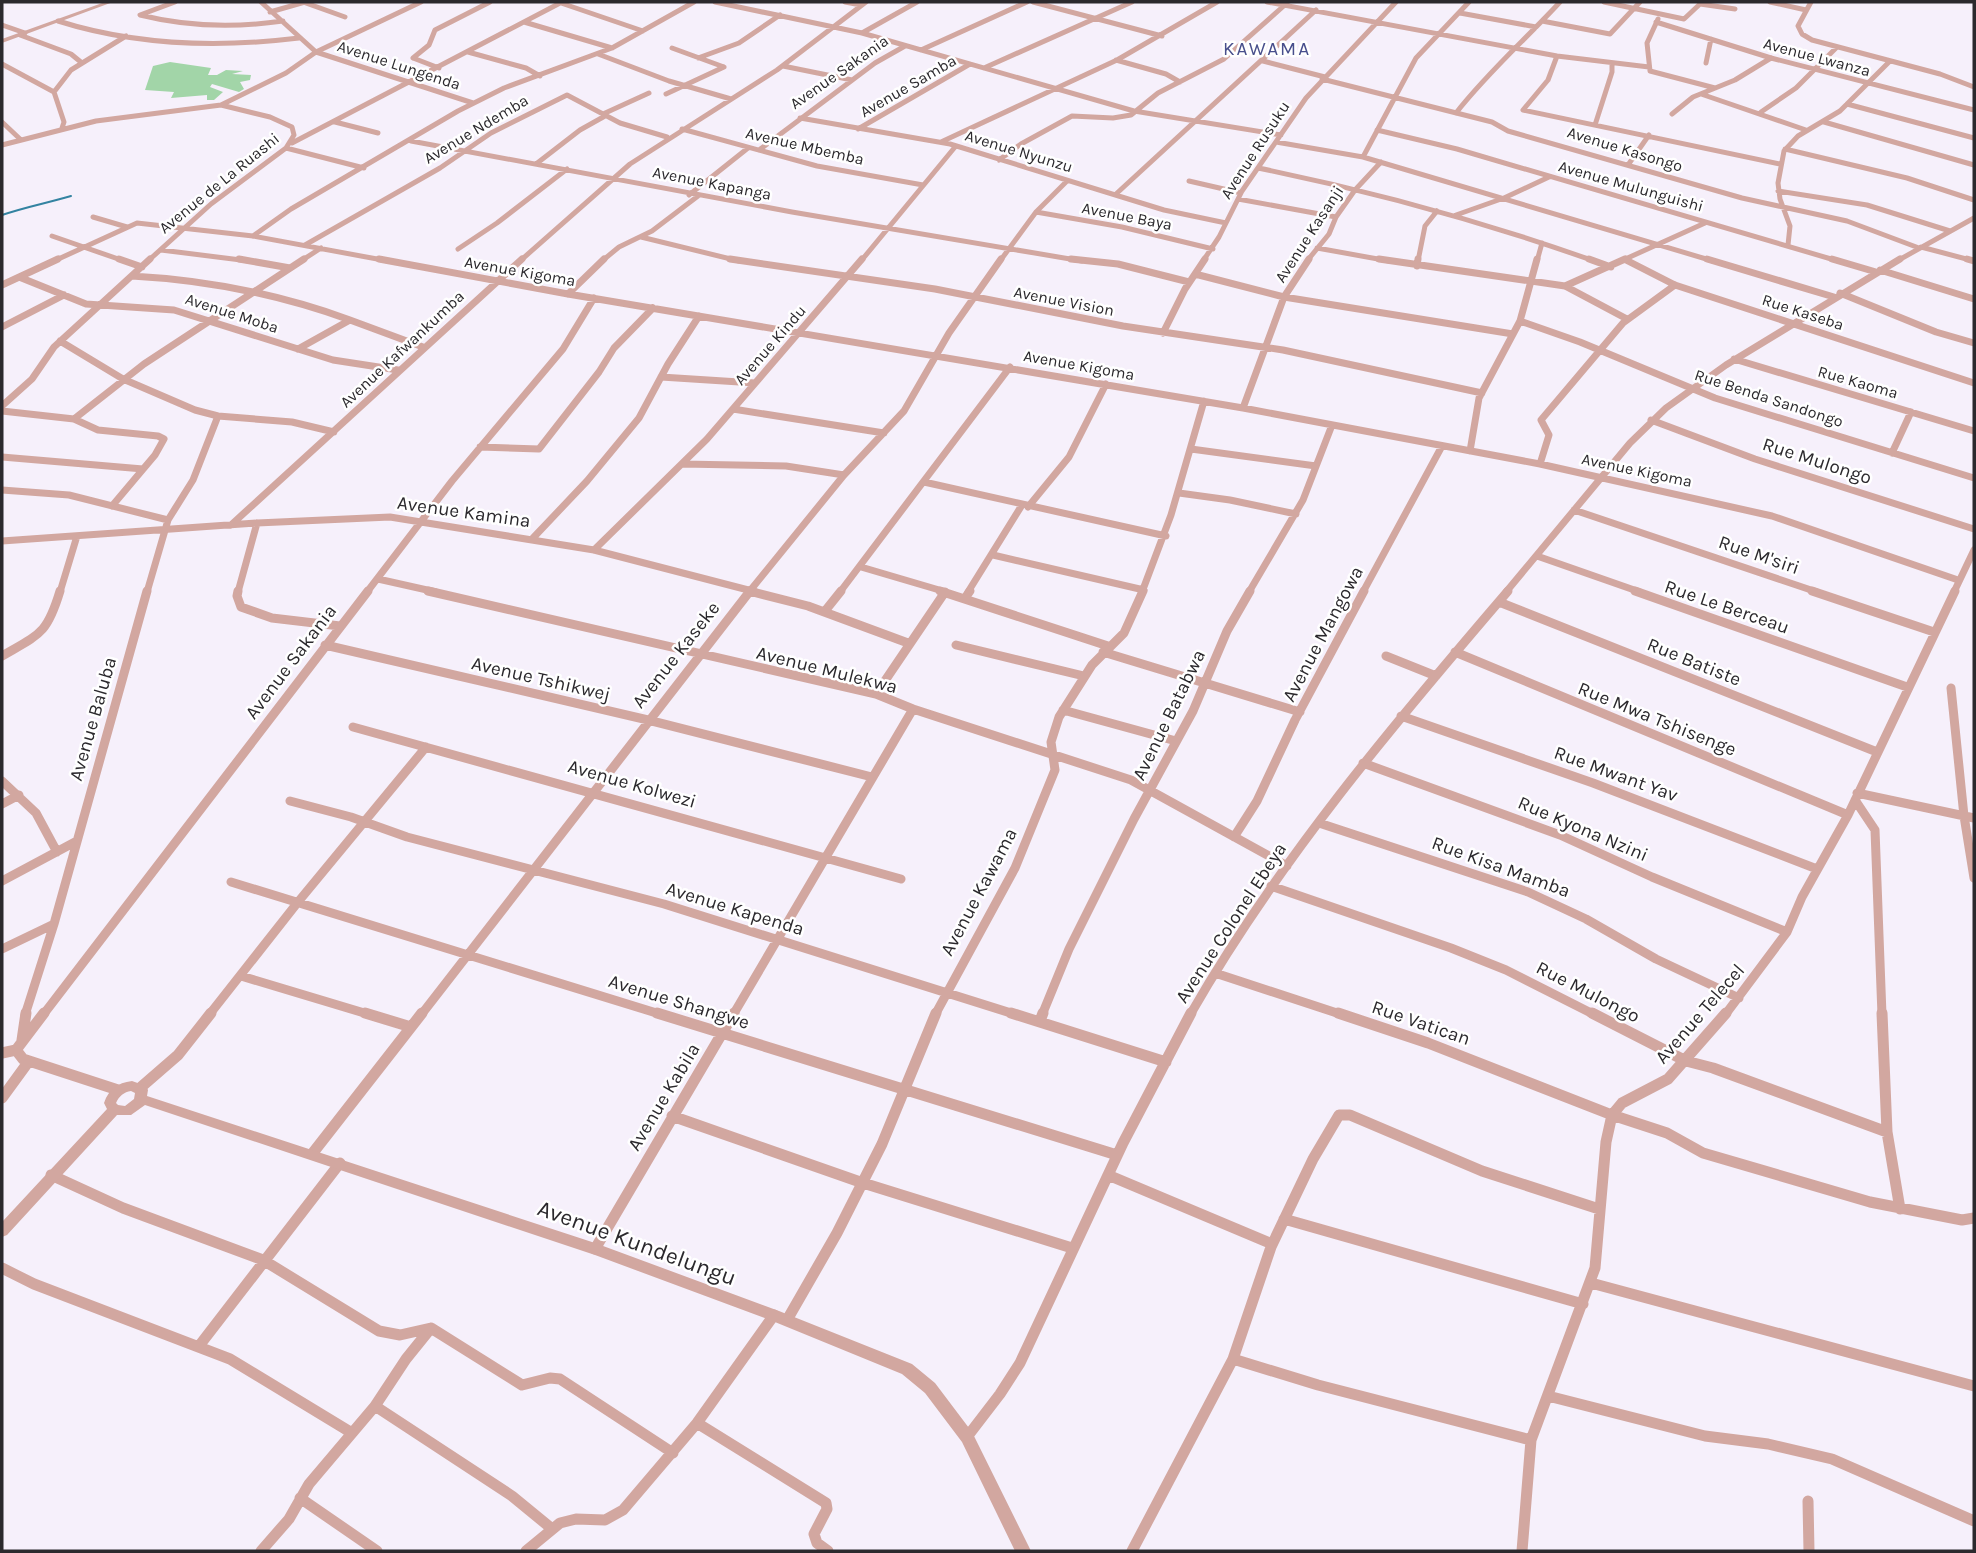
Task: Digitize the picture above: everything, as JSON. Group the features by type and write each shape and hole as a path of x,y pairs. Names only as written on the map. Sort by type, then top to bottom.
{"street":[{"path":"2,41 105,2"},
{"path":"175,2 140,16 221,26 251,27 283,22"},
{"path":"261,2 316,52"},
{"path":"270,12 304,2 345,17"},
{"path":"221,105 286,73 316,52 421,2"},
{"path":"439,68 412,58 429,45 435,30 490,2"},
{"path":"292,143 411,83 561,2 643,31"},
{"path":"253,236 291,209 473,103 612,48 694,2"},
{"path":"715,2 862,33 1134,111 1281,135"},
{"path":"845,2 864,3"},
{"path":"862,33 917,2"},
{"path":"921,50 1027,2"},
{"path":"1034,2 1162,36"},
{"path":"984,68 1132,2"},
{"path":"940,142 1116,60 1217,2"},
{"path":"1267,2 1287,3 1557,56 1649,67"},
{"path":"1326,12 1335,2"},
{"name":"Avenue Rusuku","path":"1163,333 1189,282 1213,249 1239,196 1306,98 1396,2"},
{"path":"1363,157 1416,58 1469,2"},
{"path":"1456,113 1486,75 1516,49 1560,2"},
{"path":"1604,2 1687,18 1700,4 1735,9"},
{"path":"1542,22 1611,34 1640,2"},
{"path":"1770,2 1806,10"},
{"path":"1811,2 1798,23 1802,34 1812,40 1940,74 1974,87"},
{"name":"Avenue Kafwankumba","path":"231,525 423,347 614,178 667,137 783,66 827,33 830,26 864,3"},
{"path":"999,160 1021,144 1072,116 1123,118 1158,93 1224,59 1287,3"},
{"path":"1116,194 1193,121 1263,61 1315,10"},
{"path":"1460,13 1536,27"},
{"path":"698,58 745,40 780,15"},
{"path":"1661,15 1647,42 1649,67 1654,73 1715,88"},
{"path":"58,21 92,32 228,45 299,38"},
{"path":"524,22 612,48"},
{"name":"Avenue Lwanza","path":"1656,22 1772,58 1974,110"},
{"path":"2,25 71,54 82,63"},
{"path":"54,92 68,73 126,36"},
{"path":"1706,63 1711,39"},
{"name":"Avenue Sakania","path":"759,150 852,80 905,46"},
{"path":"666,94 724,67 672,48"},
{"path":"1761,112 1792,92 1836,48"},
{"name":"Avenue Lungenda","path":"316,52 473,103"},
{"path":"468,52 526,68 540,76"},
{"path":"598,54 683,86 731,99"},
{"path":"1557,56 1548,80 1523,110 1780,163"},
{"path":"1672,114 1687,101 1772,58"},
{"path":"1116,60 1166,74 1180,82"},
{"name":"Avenue Kasongo","path":"1263,61 1492,122 1508,131 1783,208 1847,221 1920,248 1974,261"},
{"path":"1788,245 1792,224 1778,191 1780,163 1785,149 1794,136 1824,122 1847,104 1890,61"},
{"path":"2,64 54,92 64,122 62,128"},
{"name":"Avenue Samba","path":"858,129 970,64"},
{"path":"1595,125 1612,72 1612,64"},
{"path":"783,66 852,80"},
{"path":"536,164 580,130 649,93"},
{"path":"1701,94 1761,112 1806,130"},
{"name":"Avenue Ndemba","path":"305,245 462,154 491,133 567,95 604,115 667,137"},
{"path":"1847,104 1974,138"},
{"name":"Avenue de La Ruashi","path":"2,145 62,128 221,105 270,117 289,125 294,132 292,143 185,227 99,304 60,341 34,377 2,408"},
{"name":"Avenue Nyunzu","path":"800,118 940,142 1175,213 1226,223"},
{"path":"2,122 20,139"},
{"path":"335,122 378,133"},
{"path":"1824,122 1974,165"},
{"name":"Avenue Mbemba","path":"682,129 817,166 923,185"},
{"name":"Avenue Mulunguishi","path":"1377,130 1437,144 1974,299"},
{"path":"1628,165 1649,135"},
{"name":"Avenue Kapanga","path":"411,141 462,154 567,169 689,195 753,203 831,221 1118,264 1189,282"},
{"path":"1276,142 1381,162 1837,295 1936,332 1974,343"},
{"name":"Avenue Kindu","path":"594,550 682,464 733,409 801,333 955,147"},
{"path":"286,148 364,168"},
{"path":"689,195 748,148"},
{"path":"1785,149 1907,178 1974,200"},
{"name":"Avenue Kasanji","path":"1243,408 1284,297 1299,271 1332,229 1336,217 1355,190 1381,162"},
{"path":"1258,168 1437,211 1611,267"},
{"path":"458,248 498,223 567,169"},
{"path":"1454,216 1504,198 1549,177"},
{"name":"Avenue Kaseke","path":"312,1154 699,654 844,475 909,404 936,354 1007,249 1036,212 1067,180"},
{"path":"1189,181 1239,196 1336,217"},
{"path":"1778,191 1867,205 1950,230"},
{"path":"568,295 610,255 641,237 698,196"},
{"path":"1417,266 1425,226 1437,211"},
{"name":"Avenue Baya","path":"1036,212 1122,227 1213,249"},
{"path":"93,217 127,227"},
{"name":"Avenue Colonel Ebeya","path":"967,1437 1018,1366 1117,1155 1215,973 1271,886 1401,716 1651,420 1690,387 1734,359 1837,295 1974,218"},
{"name":"Avenue Kigoma","path":"127,227 141,222 253,236 568,295 936,354 1204,401 1541,464 1772,516 1958,580"},
{"path":"1966,222 1974,225"},
{"path":"1565,286 1705,223"},
{"path":"2,285 127,227"},
{"path":"51,236 142,267"},
{"name":"Avenue Vision","path":"641,237 690,251 754,264 975,297 1163,333 1266,347 1482,393"},
{"path":"1469,451 1482,393 1520,321 1542,243"},
{"path":"74,419 123,379 321,248"},
{"path":"1317,248 1417,266 1565,286 1627,319"},
{"path":"161,250 290,268"},
{"name":"Rue Kaseba","path":"1626,260 1675,285 1974,383"},
{"path":"1195,274 1284,297 1513,334"},
{"path":"132,276 193,280 295,300 423,347"},
{"name":"Avenue Moba","path":"19,277 86,304 174,310 333,360 398,370"},
{"path":"1541,464 1549,437 1541,420 1627,319 1675,285"},
{"path":"2,327 64,295"},
{"name":"Avenue Sakania","path":"19,1045 325,645 480,447 563,349 594,298"},
{"path":"480,447 539,449 553,434 614,348 653,308"},
{"path":"533,538 587,481 639,418 699,316"},
{"path":"298,349 351,320"},
{"name":"Rue Benda Sandongo","path":"1520,321 1728,402 1974,478"},
{"path":"60,341 123,379 176,402 218,416 280,420 334,432"},
{"name":"Rue Kaoma","path":"1734,359 1974,431"},
{"path":"825,611 861,567 1010,367"},
{"path":"661,377 755,383"},
{"path":"965,598 1025,506 1078,443 1106,384"},
{"name":"Avenue Kawama","path":"551,1528 567,1521 599,1521 617,1516 673,1454 780,1317 863,1183 946,993 1024,848 1055,769 1051,737 1063,710 1084,676 1106,649 1123,634 1144,590 1166,536 1204,401"},
{"path":"2,408 74,419 98,429 164,439 155,455 112,506"},
{"path":"733,409 884,433"},
{"path":"1892,453 1910,412"},
{"name":"Avenue Baluba","path":"19,1045 125,664 168,525 207,450 218,416"},
{"name":"Rue Mulongo","path":"1651,420 1755,459 1974,529"},
{"name":"Avenue Batabwa","path":"1040,1021 1069,949 1205,684 1227,631 1296,514 1332,425"},
{"name":"Avenue Mangowa","path":"1234,837 1257,801 1300,712 1442,446"},
{"path":"1191,449 1316,466"},
{"path":"2,457 143,470"},
{"path":"682,464 786,466 844,475"},
{"path":"924,482 1166,536"},
{"path":"2,490 69,495 168,525"},
{"path":"1179,493 1230,500 1296,514"},
{"name":"Rue M'siri","path":"1574,510 1934,632"},
{"name":"Avenue Kamina","path":"2,541 77,536 168,525 231,525 377,516 423,521 594,550 825,611 908,643"},
{"path":"257,523 237,596 241,607 272,618 340,626"},
{"path":"2,656 35,637 51,621 77,536"},
{"name":"Avenue Telecel","path":"1612,1115 1622,1103 1668,1079 1686,1061 1739,998 1787,932 1856,797 1974,550"},
{"path":"993,555 1144,590"},
{"name":"Rue Le Berceau","path":"1536,556 1907,687"},
{"path":"861,567 965,598 1205,684 1300,712"},
{"name":"Avenue Mulekwa","path":"377,579 876,694 913,709 1101,768 1151,789 1287,866"},
{"path":"876,694 945,592"},
{"name":"Rue Batiste","path":"1499,602 1877,752"},
{"name":"Avenue Tshikwej","path":"325,645 648,720 872,777"},
{"path":"956,645 1084,676"},
{"name":"Rue Mwa Tshisenge","path":"1455,652 1847,815"},
{"path":"1387,656 1436,676"},
{"path":"1951,688 1969,817 1974,878"},
{"name":"Avenue Kabila","path":"595,1249 913,709"},
{"path":"1063,710 1176,741"},
{"name":"Rue Mwant Yav","path":"1401,716 1593,783 1817,869"},
{"name":"Avenue Kolwezi","path":"353,727 901,879"},
{"path":"2,1231 114,1110 132,1109 141,1093 178,1055 298,902 426,747"},
{"name":"Rue Kyona Nzini","path":"1363,763 1560,835 1652,877 1787,932"},
{"path":"2,780 36,813 57,852"},
{"path":"2,804 19,795"},
{"path":"1856,797 1969,817"},
{"path":"1856,797 1875,830 1887,1132 1900,1209"},
{"name":"Avenue Kapenda","path":"290,801 407,837 653,901 1166,1062"},
{"name":"Rue Kisa Mamba","path":"1319,823 1535,895 1739,998"},
{"path":"2,881 75,842"},
{"name":"Avenue Shangwe","path":"231,882 1117,1155"},
{"name":"Rue Mulongo","path":"1271,886 1506,970 1686,1061 1713,1068 1887,1132"},
{"path":"2,949 54,924"},
{"name":"Rue Vatican","path":"1215,973 1428,1043 1612,1115 1674,1136 1703,1153 1900,1209 1955,1219 1974,1218"},
{"path":"241,976 411,1027"},
{"path":"2,1053 19,1045 19,1056 29,1061 118,1090 132,1086 141,1093"},
{"path":"2,1098 29,1061"},
{"path":"114,1110 110,1103 118,1090"},
{"name":"Avenue Kundelungu","path":"141,1093 312,1154 595,1249 780,1317 907,1369 930,1388 967,1437 1023,1551"},
{"path":"1132,1551 1233,1359 1272,1244 1326,1134 1339,1115 1346,1114 1482,1171 1599,1209"},
{"path":"1522,1551 1531,1440 1591,1283 1598,1250 1599,1209 1606,1142 1612,1115"},
{"path":"672,1116 863,1183 1072,1248"},
{"path":"199,1346 340,1163"},
{"path":"51,1175 123,1208 263,1260 379,1331 400,1335 431,1328 522,1385 533,1385 552,1377 560,1379 673,1454"},
{"path":"1108,1175 1272,1244"},
{"path":"1284,1219 1583,1304"},
{"path":"2,1268 230,1360 352,1433"},
{"path":"1591,1283 1974,1386"},
{"path":"261,1551 289,1520 300,1498 375,1406 431,1328"},
{"path":"1233,1359 1331,1389 1531,1440"},
{"path":"1548,1396 1705,1436 1768,1444 1832,1459 1974,1521"},
{"path":"375,1406 512,1496 551,1528 526,1551"},
{"path":"697,1423 826,1503 827,1509 814,1534 817,1543 828,1551"},
{"path":"300,1498 377,1551"},
{"path":"1808,1501 1810,1551"}],"green space":[{"path":"170,62 211,68 208,75 217,75 226,70 243,71 232,74 251,75 250,80 240,82 244,89 239,92 212,84 210,87 223,92 214,100 207,100 207,95 171,98 174,92 145,90 153,66"}],"waterway":[{"path":"2,215 71,196"}],"district":[{"name":"KAWAMA","path":"1267,49"}]}
